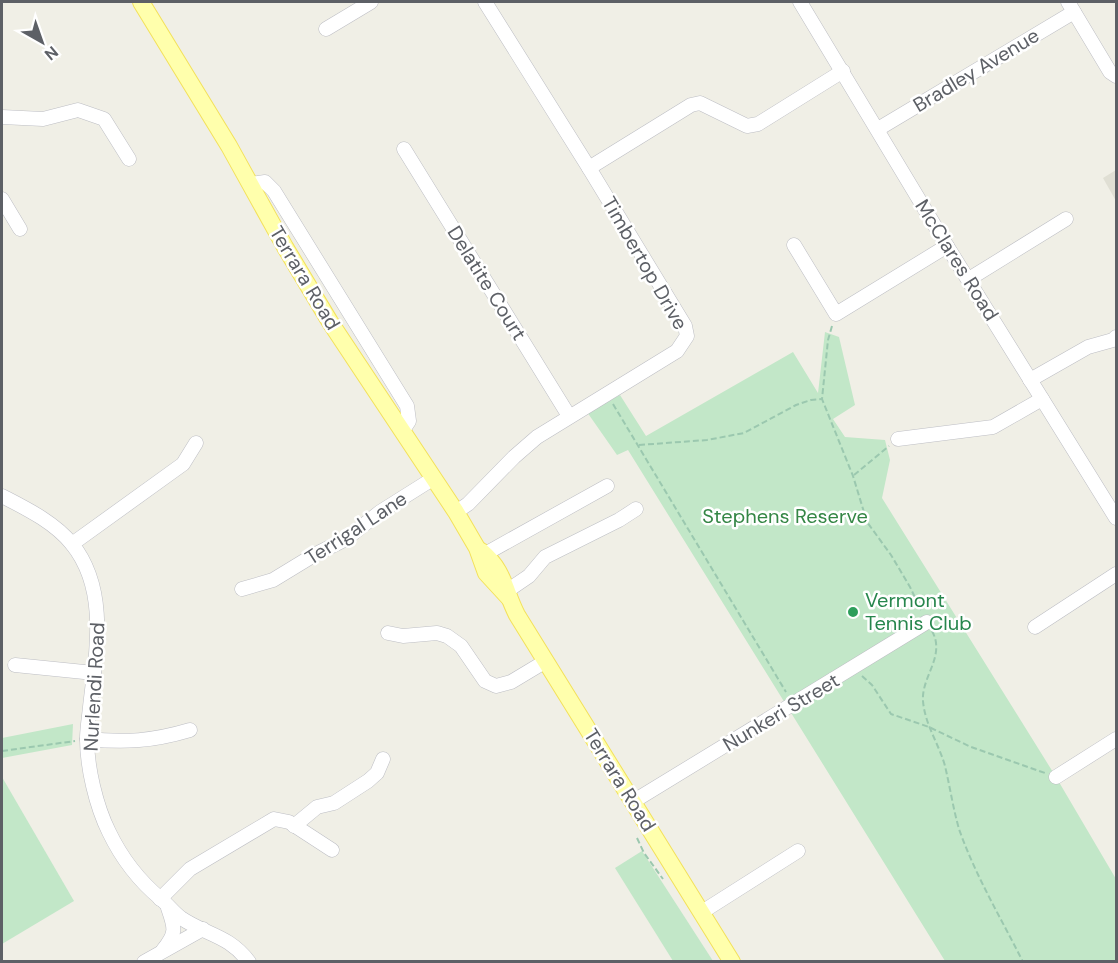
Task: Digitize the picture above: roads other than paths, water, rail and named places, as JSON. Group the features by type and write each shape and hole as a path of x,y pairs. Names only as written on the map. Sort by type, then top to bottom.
{"main road":[{"name":"Terrara Road","path":"141,2 230,146 330,322 456,512 481,553 486,573 506,594 732,962"}],"street":[{"path":"326,29 371,2"},
{"name":"Timbertop Drive","path":"456,512 468,504 537,437 677,351 687,336 685,326 590,168 485,2"},
{"name":"McClares Road","path":"800,2 947,246 1116,518"},
{"path":"1071,7 1110,72 1116,76"},
{"name":"Bradley Avenue","path":"878,129 1071,7"},
{"path":"590,168 691,105 700,103 747,126 758,124 843,71"},
{"path":"2,117 43,119 78,110 104,119 129,159"},
{"name":"Delatite Court","path":"404,149 569,416"},
{"path":"2,199 20,229"},
{"path":"969,279 1066,219"},
{"path":"794,245 836,314 947,246"},
{"path":"1030,380 1088,346 1113,340 1116,337"},
{"path":"898,439 993,427 1042,399"},
{"path":"72,544 183,464 196,443"},
{"name":"Terrigal Lane","path":"242,589 273,580 346,539 380,512 434,478"},
{"path":"481,553 607,486"},
{"name":"Nurlendi Road","path":"2,496 51,524 72,544 84,561 96,599 98,620 87,739 94,791 108,830 126,863 144,885 181,918 227,940 249,962"},
{"path":"506,594 529,576 545,557 636,509"},
{"path":"1035,627 1116,574"},
{"name":"Nunkeri Street","path":"633,801 927,622"},
{"path":"388,633 403,636 436,633 447,636 460,646 485,681 496,686 512,682 546,661"},
{"path":"15,665 94,673"},
{"path":"87,739 138,741 189,730"},
{"path":"1056,777 1116,739"},
{"path":"294,826 317,807 333,803 368,781 377,773 383,759"},
{"path":"160,954 173,938 172,922 164,902 190,869 261,825 274,819 289,822 332,850"},
{"path":"702,912 798,851"},
{"path":"144,962 203,929"}],"place":[{"name":"Vermont Tennis Club","path":"853,612"}],"park label":[{"name":"Stephens Reserve","path":"785,516"}]}
